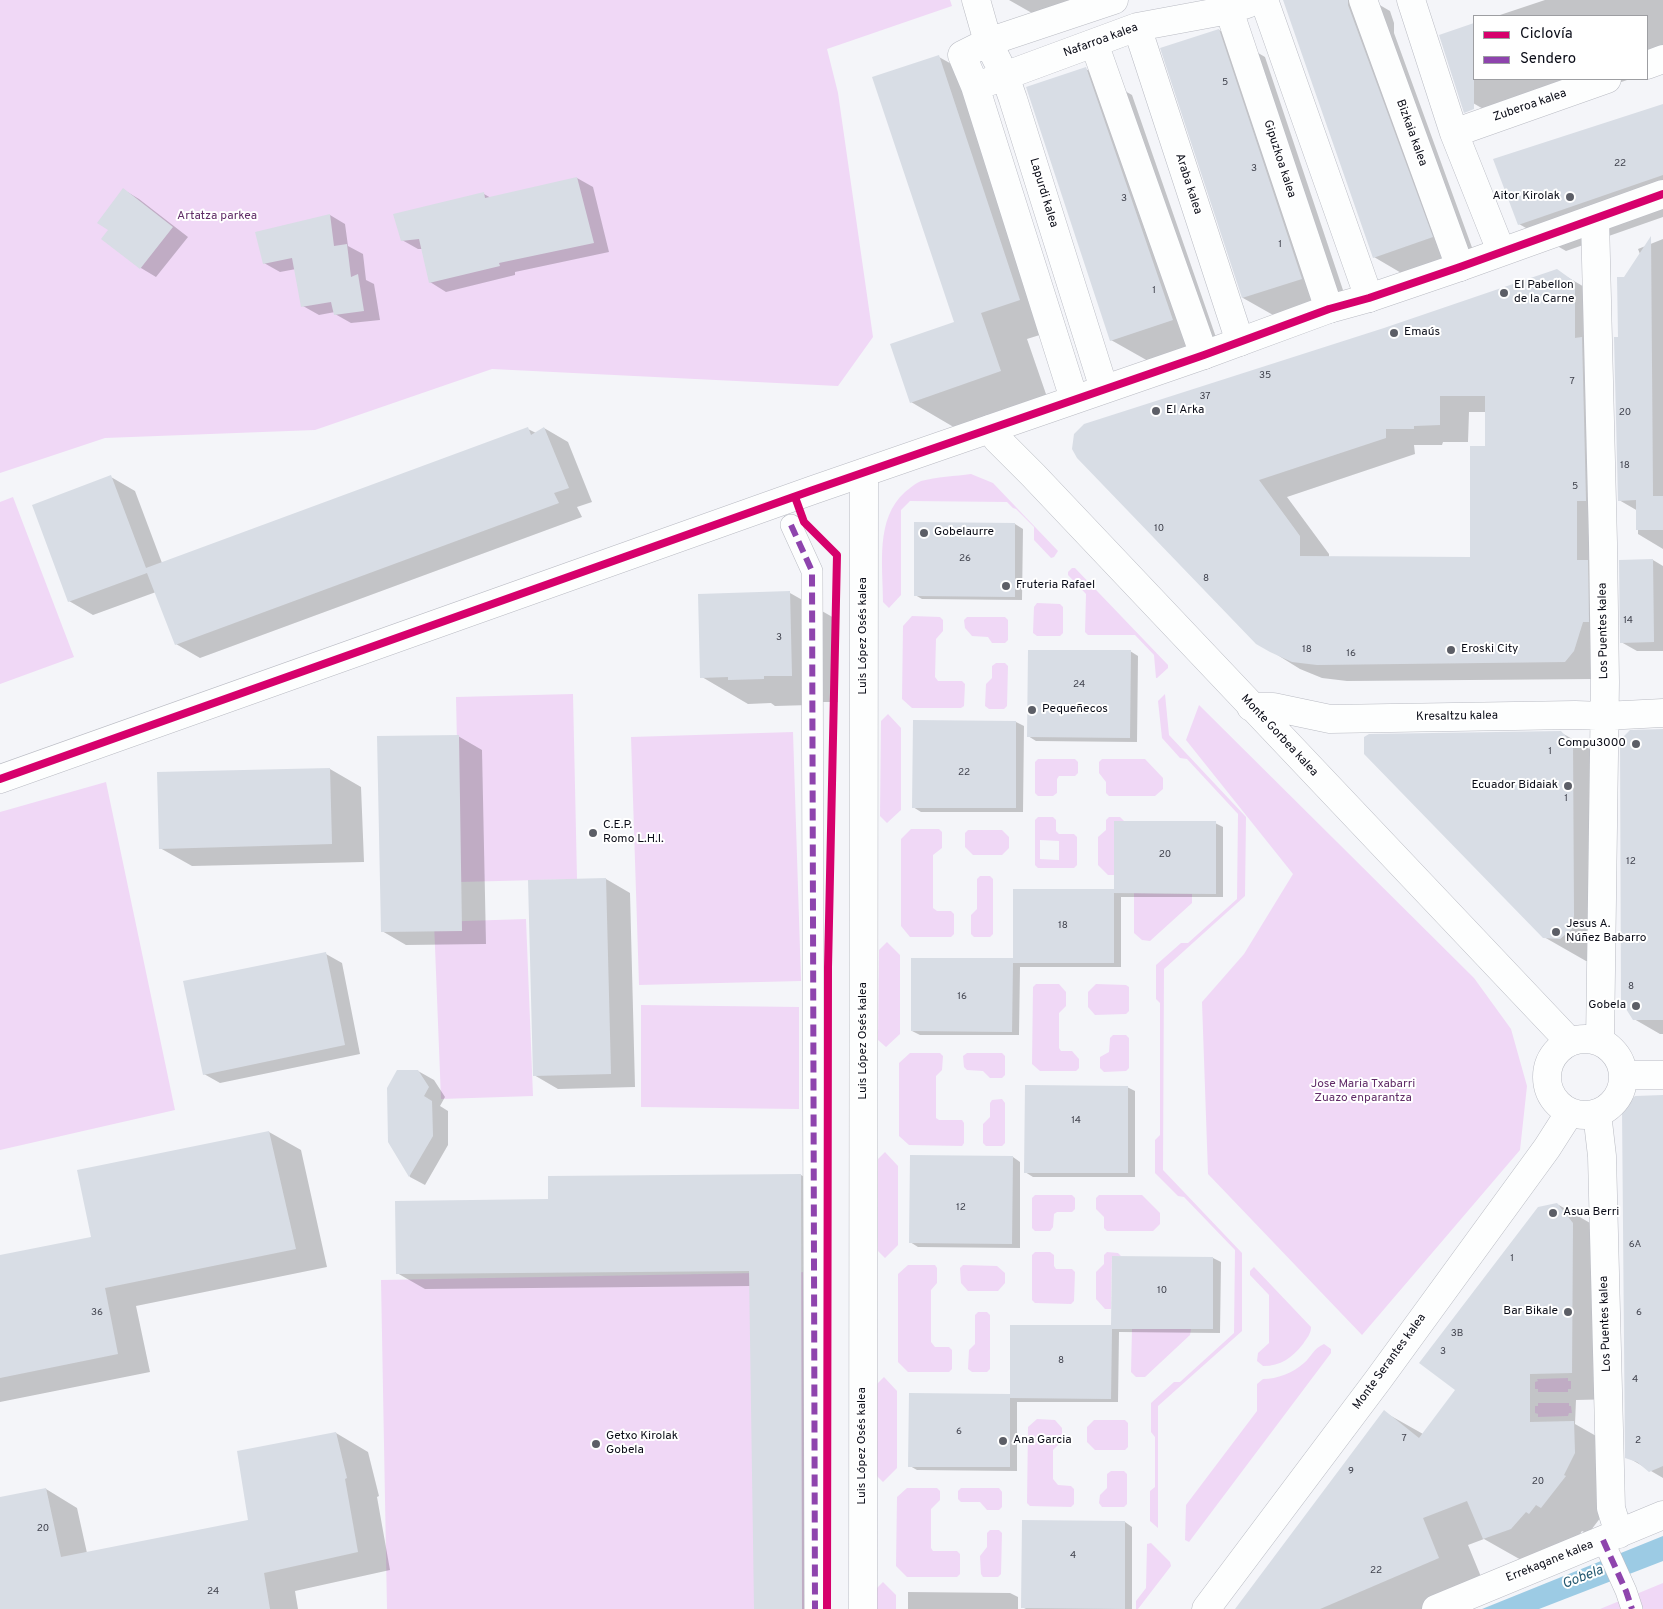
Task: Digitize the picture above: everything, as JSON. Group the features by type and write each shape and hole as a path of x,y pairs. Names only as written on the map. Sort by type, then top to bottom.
{"street":[{"name":"Lapurdi kalea","path":"976,0 988,42 1005,76 1104,389"},
{"path":"1074,399 975,86 962,55 988,42 1114,0"},
{"name":"Nafarroa kalea","path":"975,86 1137,27 1229,10 1258,0"},
{"path":"1264,0 1370,298"},
{"name":"Bizkaia kalea","path":"1363,0 1460,267"},
{"path":"1419,2 1454,133 1501,251"},
{"name":"Gipuzkoa kalea","path":"1229,10 1329,309"},
{"name":"Araba kalea","path":"1137,27 1240,342"},
{"path":"1094,43 1204,355"},
{"path":"1648,65 1663,59"},
{"name":"Zuberoa kalea","path":"1454,133 1604,80"},
{"path":"0,779 1074,399 1204,355 1329,309 1370,298 1663,194"},
{"name":"Los Puentes kalea","path":"1595,219 1603,553 1605,742 1600,1042"},
{"name":"Monte Gorbea kalea","path":"990,429 997,439 1570,1042"},
{"name":"Luis López Osés kalea","path":"863,1609 864,473"},
{"path":"790,524 812,571 815,1609"},
{"name":"Kresaltzu kalea","path":"1252,707 1273,707 1330,719 1604,716 1663,713"},
{"path":"1590,1039 1600,1042 1616,1055 1621,1065 1623,1075 1622,1087 1617,1098 1608,1108 1597,1113 1579,1114 1570,1112 1553,1098 1547,1077 1549,1066 1560,1048 1570,1042 1590,1039"},
{"path":"1623,1075 1663,1075"},
{"name":"Monte Serantes kalea","path":"1206,1609 1384,1372 1547,1148 1570,1112"},
{"name":"Los Puentes kalea","path":"1597,1113 1602,1156 1611,1542 1629,1600"},
{"name":"Errekagane kalea","path":"1436,1609 1611,1542 1663,1515"}],"green space":[{"name":"Artatza parkea","path":"0,0 950,0 952,6 827,49 838,93 873,337 838,386 492,369 315,430 105,438 0,473"},
{"path":"971,474 993,483 1058,551 1051,558 1034,540 1034,527 1007,502 910,501 901,510 901,595 889,608 883,602 882,558 885,529 895,503 905,492 921,481"},
{"path":"13,497 74,657 0,684 0,502"},
{"path":"1072,568 1075,568 1168,665 1168,668 1157,678 1154,655 1135,635 1088,635 1085,632 1086,594 1068,575"},
{"path":"1037,603 1060,604 1063,607 1063,633 1060,636 1037,636 1033,633 1034,607"},
{"path":"912,616 940,617 943,620 943,631 936,639 935,677 938,681 962,681 965,684 964,706 961,708 912,708 902,699 903,626"},
{"path":"967,617 1005,617 1008,620 1008,640 1005,643 992,643 988,637 972,636 965,628 964,620"},
{"path":"996,663 1005,663 1008,666 1007,706 1004,709 989,709 985,706 986,684 992,678 992,666"},
{"path":"573,694 577,879 460,882 456,697"},
{"path":"1165,694 1169,735 1246,817 1245,896 1164,969 1163,1170 1242,1253 1242,1331 1158,1406 1158,1528 1150,1521 1150,1491 1155,1487 1155,1437 1151,1432 1151,1403 1174,1382 1180,1382 1234,1333 1235,1250 1184,1197 1178,1196 1155,1173 1155,1140 1160,1135 1160,1003 1156,999 1156,965 1181,943 1188,943 1237,899 1238,814 1187,759 1180,758 1162,738 1158,701"},
{"name":"Jose Maria Txabarri Zuazo enparantza","path":"1199,705 1474,978 1511,1029 1527,1086 1520,1150 1362,1335 1208,1174 1202,1002 1244,954 1293,874 1186,740"},
{"path":"888,714 901,728 901,810 887,823 880,816 881,721"},
{"path":"793,732 801,981 639,985 631,737"},
{"path":"1038,759 1075,759 1078,762 1078,773 1075,776 1059,776 1057,779 1057,793 1053,796 1038,796 1035,793 1035,762"},
{"path":"1102,759 1145,759 1163,778 1163,789 1155,796 1109,796 1106,793 1106,782 1099,773 1099,762"},
{"path":"106,782 175,1110 0,1150 0,812"},
{"path":"1038,817 1053,817 1056,820 1056,831 1059,834 1074,834 1077,837 1077,865 1074,868 1038,868 1035,865 1035,820","holes":["1040,840 1059,841 1059,860 1040,859"]},
{"path":"1109,817 1120,817 1124,821 1114,821 1114,875 1108,875 1098,865 1098,837 1106,830 1106,820"},
{"path":"911,829 939,829 942,832 942,848 933,855 933,908 937,911 951,911 954,914 954,934 951,937 910,937 901,926 901,839"},
{"path":"968,830 1002,830 1009,837 1009,848 1002,855 973,855 965,847 965,833"},
{"path":"980,876 990,876 993,879 993,934 990,937 974,937 971,934 971,915 977,909 977,879"},
{"path":"1134,893 1192,894 1192,903 1150,941 1142,940 1134,933"},
{"path":"526,919 533,1096 441,1099 434,922"},
{"path":"887,942 900,955 900,1034 886,1047 878,1040 879,950"},
{"path":"1036,984 1059,984 1066,992 1066,1006 1059,1013 1059,1048 1061,1051 1072,1051 1079,1059 1079,1068 1076,1071 1040,1071 1032,1064 1033,987"},
{"path":"1096,984 1126,985 1129,987 1129,1011 1126,1014 1095,1015 1088,1007 1088,992"},
{"path":"641,1005 799,1007 799,1109 641,1107"},
{"path":"1113,1035 1126,1035 1129,1038 1129,1068 1126,1071 1104,1072 1100,1068 1100,1057 1109,1052 1110,1038"},
{"path":"910,1053 940,1053 943,1056 942,1070 936,1076 936,1118 939,1120 962,1120 964,1123 964,1143 962,1146 909,1145 899,1136 899,1063"},
{"path":"967,1053 1002,1053 1005,1056 1005,1075 1002,1078 990,1078 983,1071 967,1070 964,1067 963,1056"},
{"path":"1002,1099 1005,1103 1005,1143 1002,1146 986,1146 983,1143 983,1124 990,1117 990,1103 992,1100"},
{"path":"885,1152 898,1166 898,1245 885,1258 878,1251 878,1159"},
{"path":"1035,1195 1072,1195 1075,1198 1075,1209 1072,1212 1057,1212 1054,1214 1053,1227 1050,1231 1035,1231 1032,1228 1032,1198"},
{"path":"1099,1195 1142,1195 1160,1213 1160,1224 1153,1231 1107,1231 1104,1228 1104,1217 1096,1209 1096,1198"},
{"path":"1035,1252 1050,1252 1054,1255 1054,1266 1056,1269 1072,1269 1075,1272 1074,1301 1071,1304 1035,1303 1032,1300 1032,1255"},
{"path":"1107,1252 1118,1253 1121,1256 1112,1256 1111,1309 1105,1309 1096,1299 1096,1272 1104,1264 1104,1255"},
{"path":"908,1265 935,1265 937,1268 937,1283 931,1290 931,1342 935,1347 949,1347 952,1350 952,1369 949,1372 908,1372 898,1362 898,1274"},
{"path":"963,1265 997,1266 1005,1273 1005,1283 998,1291 968,1291 961,1283 960,1268"},
{"path":"1254,1267 1311,1327 1307,1338 1295,1353 1275,1365 1263,1366 1257,1361 1258,1353 1269,1343 1269,1295 1250,1275 1250,1271"},
{"name":"Getxo Kirolak Gobela","path":"809,1272 808,1609 387,1609 381,1280"},
{"path":"978,1312 987,1312 990,1315 990,1369 987,1372 972,1372 968,1369 969,1350 975,1344 975,1315"},
{"path":"1132,1329 1191,1329 1190,1335 1145,1377 1136,1377 1131,1372"},
{"path":"1324,1344 1331,1349 1331,1353 1189,1542 1185,1540 1186,1505 1257,1411 1257,1384 1263,1379 1279,1377 1295,1370 1317,1348"},
{"path":"884,1377 897,1391 897,1468 883,1482 876,1475 876,1385"},
{"path":"1568,1378 1568,1381 1571,1381 1571,1389 1568,1389 1568,1392 1538,1392 1538,1389 1535,1389 1537,1379"},
{"path":"1538,1403 1569,1403 1572,1413 1569,1413 1568,1416 1538,1417 1538,1414 1535,1413 1535,1406 1538,1406"},
{"path":"1037,1419 1055,1420 1062,1428 1062,1441 1053,1450 1053,1479 1058,1485 1071,1486 1074,1489 1074,1504 1071,1507 1030,1506 1027,1503 1028,1427"},
{"path":"1094,1420 1125,1420 1128,1423 1128,1447 1125,1450 1095,1450 1087,1442 1087,1427"},
{"path":"1111,1471 1124,1471 1127,1474 1127,1504 1124,1507 1102,1507 1099,1503 1100,1495 1107,1488 1107,1474"},
{"path":"907,1488 937,1488 940,1491 940,1500 931,1509 931,1548 933,1551 957,1551 960,1554 960,1574 957,1577 907,1577 896,1566 897,1497"},
{"path":"961,1488 999,1488 1002,1492 1002,1507 999,1510 987,1510 980,1502 961,1502 958,1499 958,1491"},
{"path":"990,1530 999,1530 1002,1533 1001,1574 998,1577 983,1577 981,1574 980,1556 987,1547 987,1533"},
{"path":"1151,1543 1170,1562 1171,1566 1138,1609 1136,1609 1136,1601 1146,1588 1147,1544"},
{"path":"883,1582 896,1595 896,1609 876,1609 875,1590"},
{"path":"1663,1583 1663,1609 1600,1609"}],"water":[{"path":"1663,1536 1663,1561 1539,1609 1482,1609"}],"building":[{"path":"1283,0 1348,0 1348,5 1433,237 1373,258"},
{"path":"1473,23 1474,109 1464,113 1439,35"},
{"path":"1219,29 1302,279 1242,298 1160,48"},
{"path":"939,55 1020,300 981,313 1001,371 910,403 890,344 954,322 872,77"},
{"path":"1086,67 1173,320 1110,341 1026,87"},
{"path":"1663,104 1663,175 1518,225 1493,159"},
{"path":"577,177 594,243 499,263 500,266 429,283 419,239 401,241 393,214 484,192 485,198"},
{"path":"123,188 173,227 140,269 101,239 108,230 97,223"},
{"path":"330,214 334,246 347,244 351,277 358,274 364,311 334,315 331,302 301,307 292,258 263,264 255,232"},
{"path":"1651,236 1653,496 1663,496 1663,530 1636,530 1636,500 1618,501 1614,337 1618,337 1617,277 1624,277"},
{"path":"1557,269 1575,282 1575,338 1582,337 1586,501 1577,501 1577,560 1588,560 1589,622 1583,622 1574,651 1565,662 1317,665 1292,662 1256,644 1077,458 1072,449 1074,434 1084,424 1384,328","holes":["1440,396 1485,396 1485,446 1470,446 1470,557 1300,556 1300,536 1259,480 1386,438 1386,429 1414,429 1414,426 1440,425"]},
{"path":"528,427 531,435 544,427 569,488 554,493 559,503 175,645 147,573 68,602 32,505 111,475 146,568"},
{"path":"914,522 1015,523 1015,597 914,596"},
{"path":"1653,559 1654,642 1620,643 1619,560"},
{"path":"790,591 792,676 764,676 764,679 728,680 728,677 700,678 698,594"},
{"path":"1028,650 1131,650 1130,738 1027,737"},
{"path":"913,720 1016,721 1016,808 912,808"},
{"path":"1663,729 1663,1020 1633,1020 1621,1001 1620,740 1630,730"},
{"path":"1561,731 1573,744 1574,916 1572,929 1560,939 1543,938 1364,754 1364,737 1369,734"},
{"path":"459,735 462,931 381,932 377,736"},
{"path":"330,768 332,844 159,849 157,772"},
{"path":"1114,821 1216,821 1216,894 1114,893 1114,963 1013,963 1012,1032 911,1031 911,958 1013,958 1013,889 1114,889"},
{"path":"606,878 611,1074 533,1076 528,880"},
{"path":"326,952 345,1045 203,1075 183,981"},
{"path":"397,1070 418,1070 429,1087 424,1096 432,1101 433,1136 409,1177 388,1142 387,1088"},
{"path":"1025,1085 1128,1086 1128,1173 1024,1173"},
{"path":"1663,1095 1663,1466 1649,1472 1637,1462 1625,1458 1622,1109 1635,1096"},
{"path":"269,1131 296,1249 105,1288 118,1354 0,1378 0,1255 91,1237 77,1170"},
{"path":"910,1155 1013,1156 1012,1244 909,1243"},
{"path":"801,1174 802,1609 754,1609 749,1271 396,1274 395,1201 548,1199 548,1176"},
{"path":"1557,1203 1573,1223 1572,1373 1530,1374 1530,1422 1574,1421 1575,1453 1564,1475 1566,1476 1541,1508 1536,1505 1529,1514 1526,1512 1511,1529 1483,1539 1467,1501 1423,1518 1439,1558 1320,1609 1235,1609 1384,1410 1419,1438 1455,1390 1419,1363 1538,1207"},
{"path":"1112,1256 1213,1257 1213,1329 1112,1329 1111,1399 1010,1398 1010,1467 908,1467 909,1393 1010,1394 1010,1325 1111,1325"},
{"path":"336,1432 347,1478 345,1479 358,1552 264,1573 270,1609 0,1609 0,1497 46,1488 61,1557 248,1520 237,1451"},
{"path":"1022,1520 1125,1521 1125,1609 1021,1608"}],"marked path":[{"path":"791,525 812,571 815,1609"},
{"path":"1603,1540 1632,1609"}],"cycle path":[{"path":"0,779 813,490 1204,355 1329,309 1369,298 1460,267 1663,194"},
{"path":"795,497 804,522 837,555 828,967 827,1609"}],"place":[{"name":"Aitor Kirolak","path":"1570,197"},
{"name":"El Pabellon de la Carne","path":"1504,293"},
{"name":"Emaús","path":"1394,333"},
{"name":"El Arka","path":"1156,411"},
{"name":"Gobelaurre","path":"924,533"},
{"name":"Fruteria Rafael","path":"1006,586"},
{"name":"Eroski City","path":"1451,650"},
{"name":"Pequeñecos","path":"1032,710"},
{"name":"Compu3000","path":"1636,744"},
{"name":"Ecuador Bidaiak","path":"1568,786"},
{"name":"C.E.P. Romo L.H.I.","path":"593,833"},
{"name":"Jesus A. Núñez Babarro","path":"1556,932"},
{"name":"Gobela","path":"1636,1006"},
{"name":"Asua Berri","path":"1553,1213"},
{"name":"Bar Bikale","path":"1568,1312"},
{"name":"Ana Garcia","path":"1003,1441"},
{"name":"Getxo Kirolak Gobela","path":"596,1444"}]}
